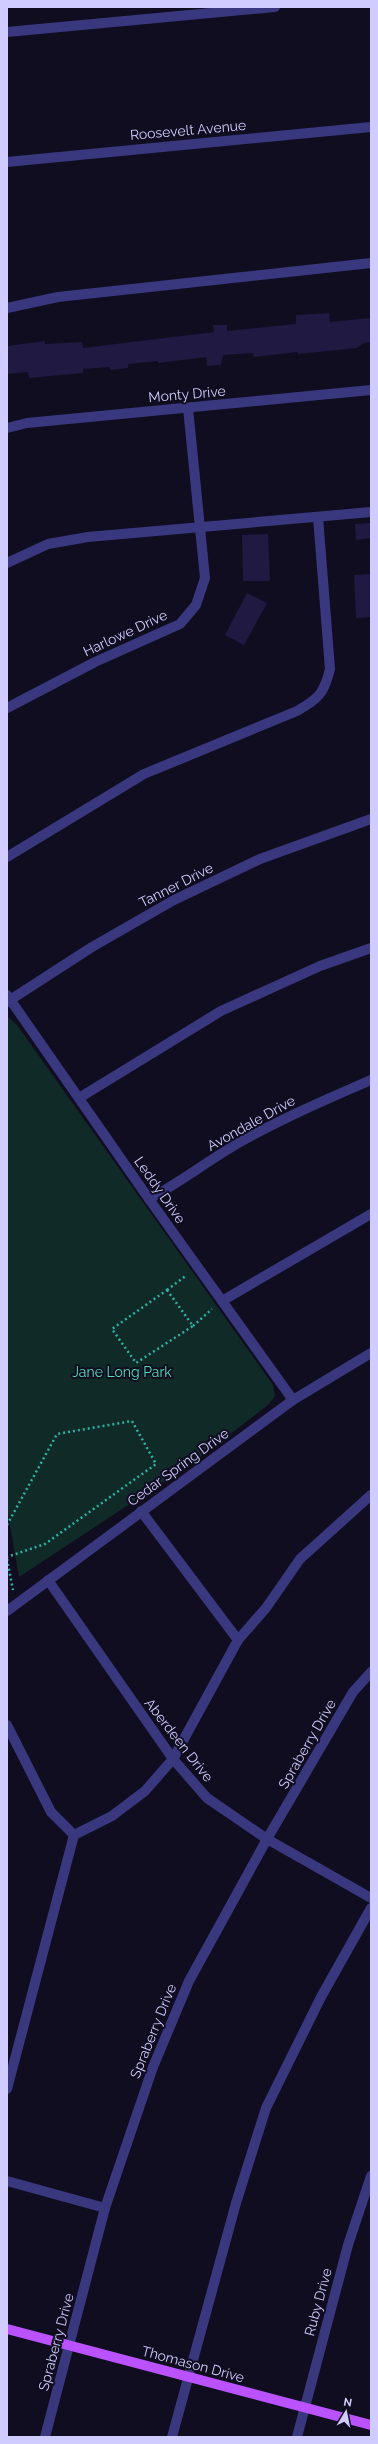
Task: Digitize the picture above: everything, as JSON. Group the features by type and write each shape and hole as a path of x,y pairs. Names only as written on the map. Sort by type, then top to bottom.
{"main road":[{"name":"Thomason Drive","path":"7,2329 371,2425"}],"street":[{"path":"7,32 274,7"},
{"name":"Roosevelt Avenue","path":"7,162 371,127"},
{"path":"7,308 58,297 371,263"},
{"name":"Monty Drive","path":"7,428 27,423 371,390"},
{"name":"Harlowe Drive","path":"7,708 95,662 174,628 186,618 196,604 205,578 188,408"},
{"path":"7,563 48,544 88,537 371,512"},
{"path":"7,857 144,774 297,711 315,700 326,688 330,669 318,517"},
{"name":"Tanner Drive","path":"8,999 92,947 174,900 260,859 371,820"},
{"path":"79,1098 221,1011 320,966 371,948"},
{"name":"Leddy Drive","path":"8,999 293,1400"},
{"name":"Avondale Drive","path":"149,1199 173,1186 242,1141 315,1104 371,1080"},
{"path":"222,1301 371,1214"},
{"name":"Cedar Spring Drive","path":"11,1608 293,1400 371,1353"},
{"path":"7,2089 74,1835 112,1816 145,1791 172,1758 238,1640 266,1608 300,1559 371,1495"},
{"path":"141,1511 238,1640"},
{"name":"Aberdeen Drive","path":"48,1580 172,1758 207,1798 267,1839 371,1898"},
{"name":"Spraberry Drive","path":"46,2437 105,2208 152,2067 189,1981 267,1839 353,1692 371,1672"},
{"path":"7,1725 51,1812 74,1835"},
{"path":"172,2437 187,2376 236,2203 266,2108 321,1997 371,1908"},
{"name":"Ruby Drive","path":"297,2437 348,2245 371,2176"},
{"path":"7,2181 105,2208"}],"path":[{"path":"187,1275 112,1329 136,1363 193,1326 222,1301"},
{"path":"167,1290 193,1326"},
{"path":"7,1525 57,1434 132,1421 156,1464 45,1544 7,1558 11,1608"}],"green space":[{"name":"Jane Long Park","path":"7,1016 17,1025 273,1385 275,1396 268,1405 198,1459 19,1577 7,1508"}],"building":[{"path":"329,313 330,322 371,318 371,342 364,343 357,348 298,354 298,352 254,357 253,353 223,355 221,365 207,366 206,357 158,363 158,361 128,364 128,368 110,370 110,367 83,369 83,373 29,378 28,372 7,374 7,346 45,341 45,344 82,342 83,348 214,332 213,325 227,325 227,331 296,324 296,315"},
{"path":"371,523 371,538 356,540 355,524"},
{"path":"268,534 270,581 243,581 242,535"},
{"path":"371,574 371,617 356,618 354,575"},
{"path":"247,593 267,603 244,645 225,635"}]}
